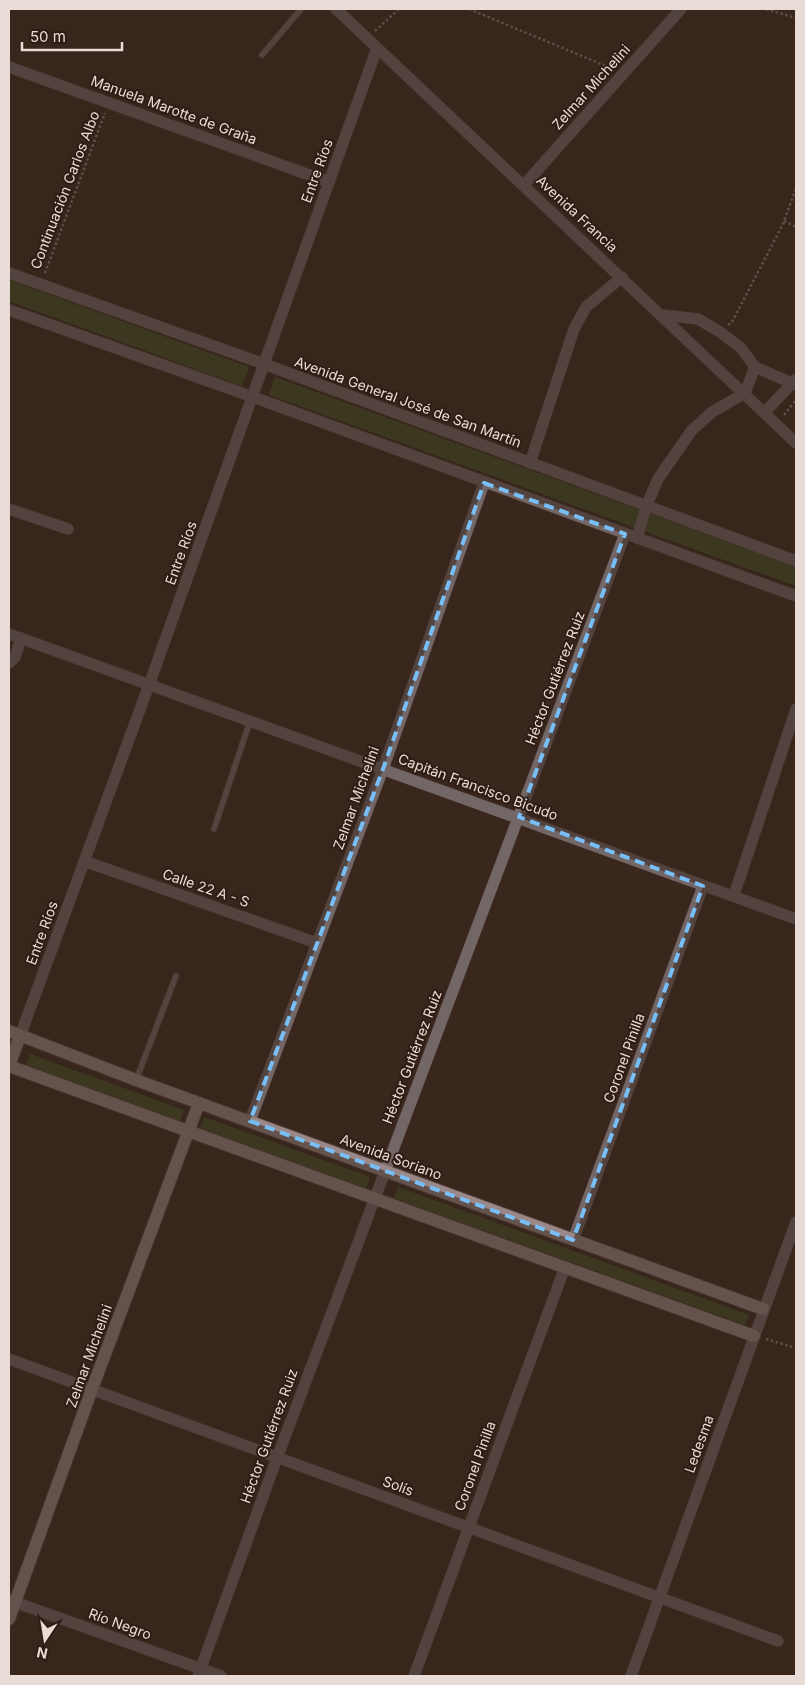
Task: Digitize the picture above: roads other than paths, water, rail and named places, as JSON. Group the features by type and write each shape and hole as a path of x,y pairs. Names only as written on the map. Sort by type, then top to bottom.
{"street":[{"name":"Avenida Francia","path":"336,9 796,443"},
{"name":"Zelmar Michelini","path":"524,185 681,9"},
{"name":"Entre Ríos","path":"9,1066 14,1033 84,861 149,685 377,48"},
{"name":"Manuela Marotte de Graña","path":"9,67 329,182"},
{"name":"Avenida General José de San Martín","path":"9,273 264,364 796,561"},
{"path":"530,463 574,329 586,307 622,277"},
{"path":"9,310 253,397 796,596"},
{"path":"662,315 698,319 720,332 741,348 755,367 795,383 765,412"},
{"path":"637,538 646,507 658,479 692,430 712,412 745,393 755,367"},
{"name":"Zelmar Michelini","path":"250,1121 384,769 484,483"},
{"path":"9,509 68,529"},
{"name":"Héctor Gutiérrez Ruiz","path":"199,1672 374,1198 625,534"},
{"name":"Capitán Francisco Bicudo","path":"9,634 519,817 796,919"},
{"path":"9,663 15,657 21,638"},
{"path":"734,895 796,709"},
{"name":"Calle 22 A - S","path":"84,861 317,944"},
{"name":"Coronel Pinilla","path":"573,1240 703,886"},
{"name":"Avenida Soriano","path":"14,1033 136,1080 764,1309"},
{"path":"9,1066 754,1336"},
{"name":"Zelmar Michelini","path":"9,1620 12,1601 199,1103"},
{"name":"Ledesma","path":"631,1676 796,1222"},
{"name":"Coronel Pinilla","path":"414,1676 565,1267"},
{"name":"Solís","path":"9,1359 778,1641"},
{"name":"Río Negro","path":"12,1601 199,1672 221,1676"}],"lane":[{"path":"262,54 301,9"},
{"path":"214,829 250,721"},
{"path":"136,1080 176,976"}]}
